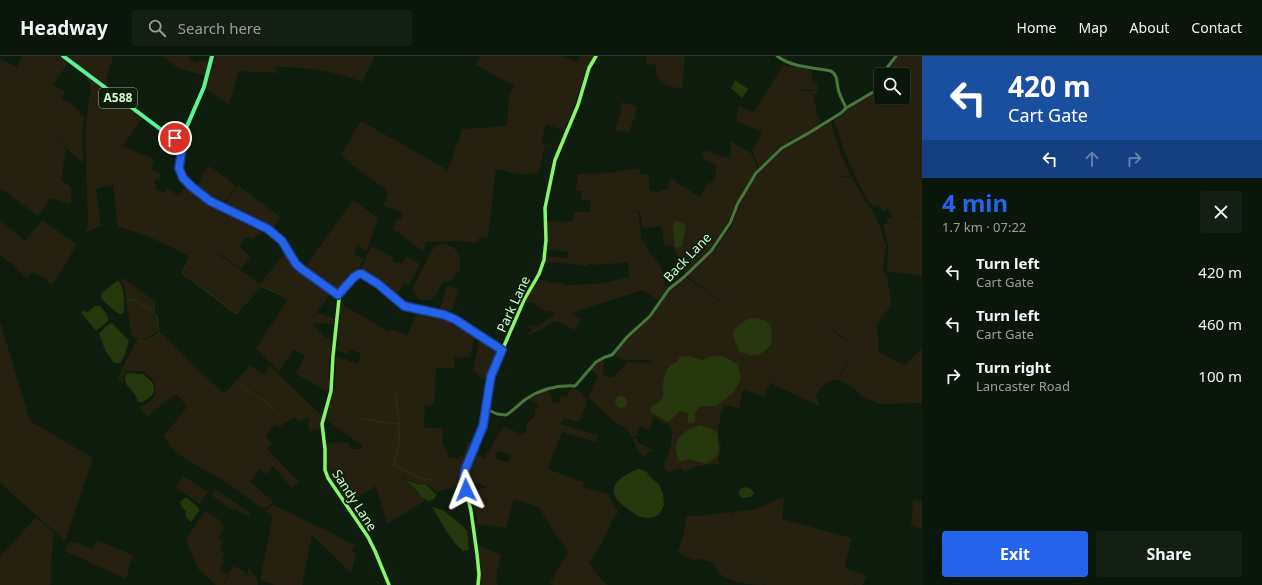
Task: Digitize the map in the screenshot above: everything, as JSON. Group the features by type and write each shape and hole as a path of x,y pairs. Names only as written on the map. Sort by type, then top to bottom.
{"main road":[{"name":"A588","path":"63,56 163,131 175,138"},
{"path":"175,138 181,138 184,133 204,87 212,56"},
{"name":"Park Lane","path":"478,585 479,574 477,554 464,476 478,439 486,410 491,376 524,301 539,274 544,260 546,240 545,208 555,160 578,105 588,68 596,56"},
{"path":"184,133 179,168 183,178 210,201 268,229 282,241 296,264 338,295"},
{"path":"175,138 182,148"},
{"name":"Sandy Lane","path":"338,295 339,303 332,365 332,391 322,424 325,449 325,470 328,478 373,546 389,585"}],"street":[{"path":"777,56 791,64 831,71 834,73 837,79 839,92 846,108"},
{"path":"886,68 896,56"},
{"name":"Back Lane","path":"486,410 497,414 506,415 526,399 544,389 557,386 575,386 596,362 612,355 627,337 650,316 669,289 711,251 730,223 738,203 756,173 782,148 874,92"},
{"path":"338,295 354,277 362,274 378,284 404,306 445,315 456,320 502,350"}],"shaded area":[{"path":"22,56 59,56 68,63 53,85 65,92 62,98 76,107 75,108 85,117 82,134 83,163 35,121 66,149 61,181 71,187 71,204 50,198 38,216 0,188 0,59 17,67"},
{"path":"65,56 113,56 105,85"},
{"path":"162,56 189,56 190,60 196,63 201,60 209,62 206,76 178,68"},
{"path":"213,56 375,56 362,82 331,72 298,68 276,67 277,73 239,71 229,105 206,89"},
{"path":"479,56 561,56 578,62 580,56 594,56 587,68 564,131 546,124 541,143 557,148 545,145 538,175 530,173 523,175 496,169 488,238 480,237 476,243 458,241 426,242 424,252 393,229 396,219 400,219 403,215 396,209 383,206 388,194 387,190 352,165 341,155 361,121 448,170 462,129 507,126 509,95 514,86 476,65"},
{"path":"646,56 685,56 682,90 663,83 657,75 656,65 646,64"},
{"path":"898,56 922,56 922,215 912,217 922,216 922,276 893,272 889,273 887,270 888,246 883,224 888,223 886,219 892,217 889,209 883,211 879,205 874,208 861,188 846,155 834,120 848,108 874,93 874,104 910,104 910,68 889,68"},
{"path":"783,65 812,70 812,83 817,84 818,91 806,89 794,91 817,91 817,94 813,94 818,118 822,122 807,134 785,145 759,168 752,151 762,132 736,121 739,105 753,112"},
{"path":"87,76 143,118 122,146 154,159 151,168 152,170 161,173 160,179 155,180 155,189 165,192 167,187 178,196 187,185 208,202 221,209 219,213 222,209 264,228 260,234 253,239 245,237 240,246 250,257 241,269 223,256 213,252 224,258 260,284 286,251 301,271 281,295 260,285 236,313 234,313 183,273 190,257 146,236 118,227 113,185 96,189 101,226 86,232 88,226 85,130 91,86"},
{"path":"735,80 748,89 742,98 731,88"},
{"path":"622,102 637,106 629,132 616,131 615,129 621,112"},
{"path":"830,120 841,154 851,176 830,176 852,177 875,215 886,246 883,268 888,280 891,305 877,324 879,352 904,365 922,349 922,403 878,404 860,395 853,387 839,380 855,343 838,380 831,380 828,382 816,396 820,405 819,406 770,383 778,363 766,392 764,393 768,398 743,390 739,410 738,408 725,405 720,418 718,431 721,450 718,462 721,464 702,465 684,472 682,468 669,473 663,468 669,453 672,437 670,426 654,417 649,430 639,426 637,436 634,436 634,439 637,439 637,442 654,450 654,452 649,451 646,457 638,452 632,437 626,428 616,423 588,397 598,377 591,369 605,358 602,375 612,378 628,362 653,363 653,361 648,360 623,359 614,355 671,289 673,292 672,289 686,277 732,310 687,276 717,246 731,226 743,197 757,174 760,171 763,173 760,170 786,147","holes":["821,321 844,338 855,343 843,339"]},
{"path":"730,141 751,153 758,168 742,193 724,230 708,252 701,259 677,255 672,245 665,247 661,226 643,229 640,212 636,210 626,213 635,211 638,212 641,230 641,244 642,238 649,252 659,264 664,275 665,285 669,288 659,301 643,290 571,313 581,320 575,330 554,321 542,329 529,335 527,334 532,329 523,324 537,327 555,314 551,311 548,312 531,302 528,303 526,300 538,279 571,285 605,283 629,277 628,262 599,265 589,264 588,266 561,262 545,264 547,256 566,258 571,257 568,257 568,252 547,249 547,221 572,222 575,211 590,212 591,201 581,200 582,191 576,191 578,174 609,173 639,168 641,174 649,175 649,190 658,193 668,189 670,179 675,180 678,184 691,190 693,194 700,196 708,183 713,183 717,166 704,159 702,154 704,151 708,151 716,155 730,158 731,171"},
{"path":"208,166 235,185 222,206 203,195 197,189 203,172"},
{"path":"238,185 281,217 271,230 260,222 223,206"},
{"path":"353,200 378,218 367,251 357,246 354,255 364,259 358,270 355,271 342,289 334,289 321,281 321,278 318,279 304,269 320,245 327,250 321,245"},
{"path":"0,220 25,241 42,220 77,244 54,283 46,283 48,280 33,272 26,278 10,261 8,262 0,254"},
{"path":"674,221 686,225 682,246 675,248 673,231"},
{"path":"440,244 450,246 456,250 460,256 461,270 450,281 443,282 434,297 428,300 419,299 414,293 414,285 433,249"},
{"path":"371,246 393,257 393,261 401,264 407,256 420,264 409,285 405,283 396,296 380,283 360,271"},
{"path":"677,256 700,260 687,273 685,273"},
{"path":"302,271 331,292 310,320 308,319 312,322 311,320 317,312 335,319 334,324 312,323 326,338 332,340 328,392 296,374 305,356 294,349 279,372 256,348 287,301 281,296"},
{"path":"121,277 155,301 152,313 157,317 158,332 142,341 131,335 125,290"},
{"path":"118,280 124,295 124,312 122,314 119,314 110,307 101,297 102,293"},
{"path":"447,286 459,289 452,311 440,308"},
{"path":"520,286 530,287 522,302 518,299 515,292"},
{"path":"340,303 389,332 391,329 407,335 418,312 454,323 475,336 470,357 454,358 454,368 436,368 434,405 425,405 424,427 443,429 442,441 450,458 457,458 464,455 468,441 475,443 468,459 463,484 437,492 424,483 422,485 401,477 425,501 387,524 376,486 347,504 327,470 325,443 348,442 350,449 361,449 363,446 325,419 335,387 336,356 358,364 361,354 350,349 347,354 336,350 338,342 336,340"},
{"path":"95,306 100,306 108,316 108,321 96,331 82,314 82,311 88,312"},
{"path":"750,318 757,318 769,324 772,333 771,345 760,354 754,356 740,352 733,335 739,325"},
{"path":"0,321 30,421 93,458 65,541 0,483"},
{"path":"112,323 129,341 124,357 120,363 114,363 106,352 99,334 106,326"},
{"path":"161,333 224,394 250,365 265,375 269,365 322,416 321,429 309,431 308,418 298,422 295,417 279,427 275,425 265,435 272,443 267,449 299,482 292,488 273,466 266,474 259,469 250,482 274,502 264,509 226,482 183,457 169,444 164,436 187,407 177,394 147,417 139,406 145,405 155,396 154,384 152,380 144,371 127,371 123,378 124,385 118,377 137,339 144,342"},
{"path":"480,340 494,348 498,353 490,374 483,379 473,371"},
{"path":"688,356 703,360 712,356 721,356 731,360 738,365 741,378 735,391 716,406 700,406 695,413 695,422 688,423 688,413 680,411 668,422 651,412 651,406 658,403 663,397 664,380 670,365 676,363 680,357"},
{"path":"127,373 143,374 152,382 154,392 151,396 143,402 138,402 135,394 125,381 125,376"},
{"path":"572,387 580,392 587,400 584,412 578,422 563,418 565,420 560,423 598,435 596,442 562,432 548,469 542,467 584,482 583,487 608,494 616,508 618,513 612,519 602,543 589,563 598,576 608,585 553,585 550,583 568,552 542,512 545,506 541,513 539,507 514,499 506,528 478,524 471,491 486,488 486,486 482,486 481,483 467,484 467,468 477,446 477,454 484,458 504,426 522,435 525,433 527,429 526,425 535,415 535,409 539,406 529,399 547,390 550,396 553,396 552,402 560,403 561,396 565,397 565,399","holes":["497,451 511,455 508,462 496,459"]},
{"path":"621,396 625,398 627,402 625,406 621,408 617,406 615,402 617,398"},
{"path":"700,425 710,428 717,433 719,448 718,454 706,464 689,459 680,462 676,448 679,438 688,430"},
{"path":"638,469 646,471 651,478 659,484 663,494 664,505 659,515 649,518 640,516 633,513 615,497 614,491 618,481"},
{"path":"183,476 208,492 200,504 176,488"},
{"path":"405,480 421,485 425,484 437,495 433,500 428,501 421,497 419,493"},
{"path":"746,487 752,490 754,494 750,497 742,498 738,493 742,488"},
{"path":"215,489 250,513 248,516 236,509 234,511 211,495"},
{"path":"186,497 199,508 199,511 191,522 186,517 186,511 180,502"},
{"path":"784,497 782,519 852,538 845,567 865,575 866,577 862,585 855,585 855,580 854,585 764,585 765,580 763,585 741,583 726,578 720,574 714,563 701,559 692,560 678,552 684,533 687,515 696,516 730,512 731,514 735,511 753,510"},
{"path":"913,499 922,502 922,529 911,526"},
{"path":"273,505 356,546 351,550 356,555 351,573 312,535 302,585 275,585 260,580 272,520 272,517 265,511"},
{"path":"432,507 443,510 467,530 469,550 463,551 458,546"},
{"path":"206,511 222,522 221,525 225,527 218,538 223,541 220,551 225,553 220,571 228,574 224,585 216,585 198,569 186,540 199,519"},
{"path":"36,517 54,533 51,563 52,580 50,585 0,585 0,557"},
{"path":"97,540 133,555 126,579 65,551 68,543 78,542 93,549"},
{"path":"478,545 501,555 497,574 498,585 480,585"},
{"path":"233,566 245,571 246,579 249,567 258,581 258,585 224,585"}],"waterway":[{"path":"190,258 182,273 236,314 261,286 281,295 301,271"},
{"path":"127,300 133,300 151,309"},
{"path":"139,340 143,342 159,334 157,316 153,313 155,302"},
{"path":"236,382 270,405 276,412"},
{"path":"393,466 399,438 399,420 395,391"},
{"path":"362,419 398,424"},
{"path":"394,464 418,477 434,480"}],"route":[{"path":"175,138 182,148 179,168 183,178 192,187 210,201 268,229 282,241 296,264 310,276 338,295 354,277 362,274 378,284 404,306 445,315 464,324 502,350 491,376 483,426 465,470 464,482 466,490"}]}
